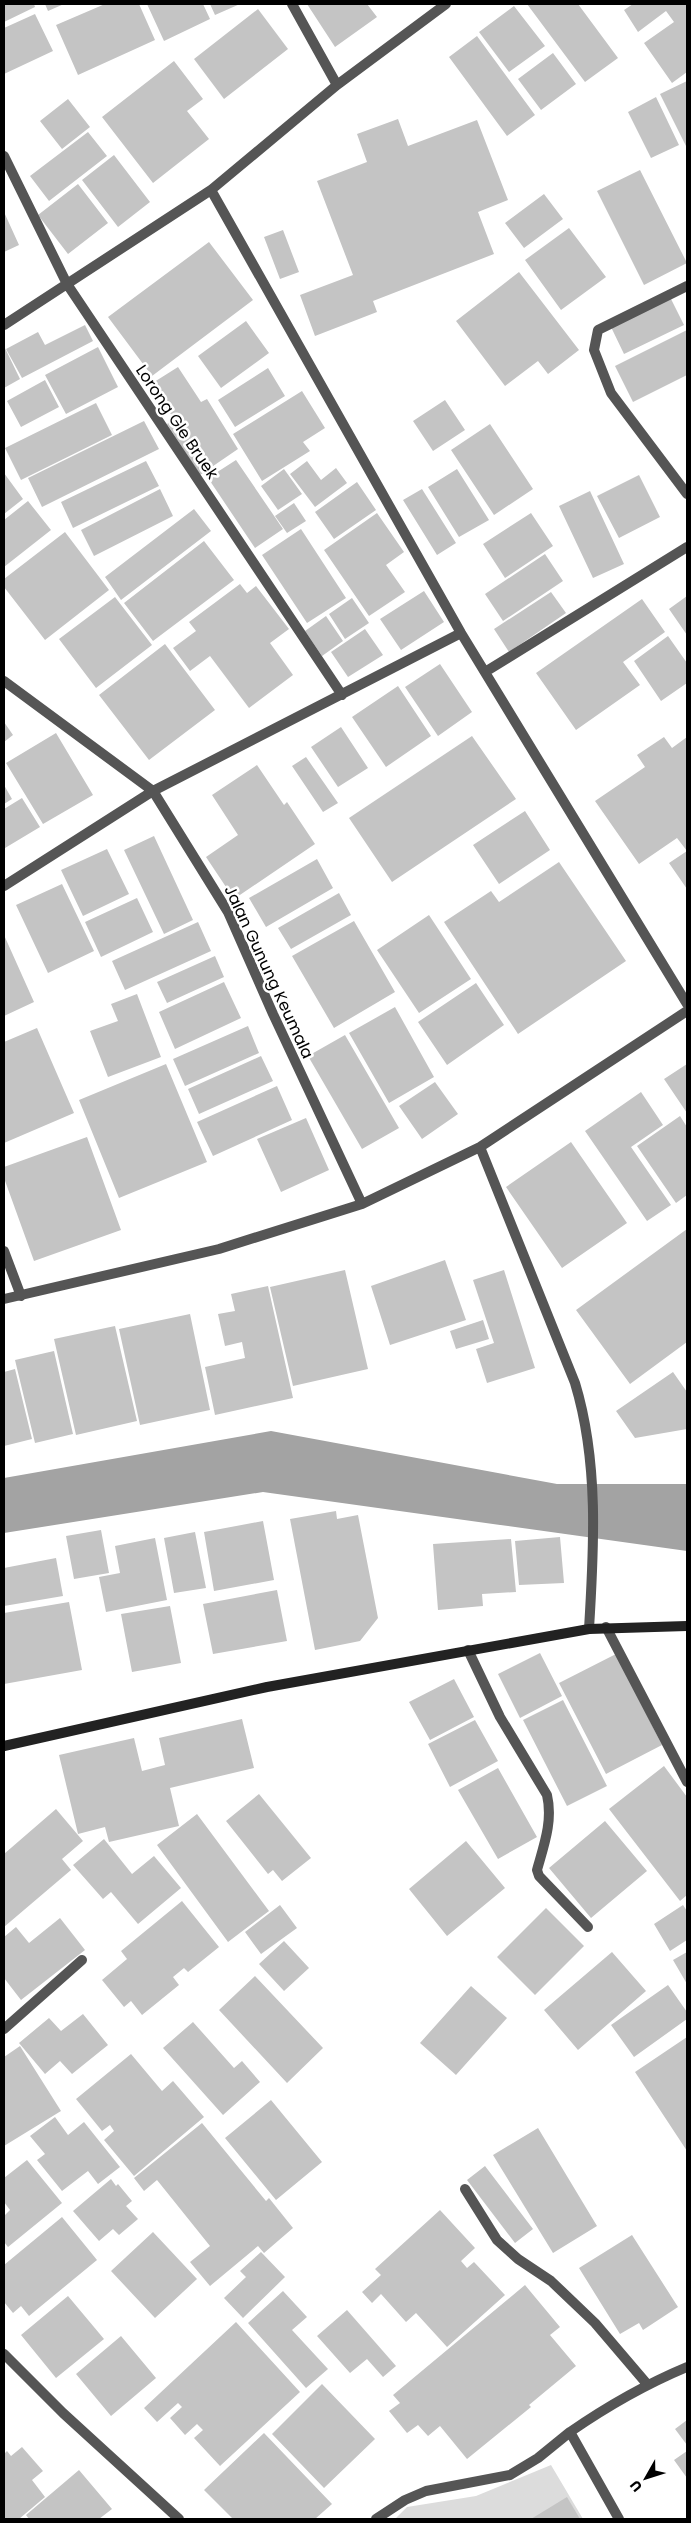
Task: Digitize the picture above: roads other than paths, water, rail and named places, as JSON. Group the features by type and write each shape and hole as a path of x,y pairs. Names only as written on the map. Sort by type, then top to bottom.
{"street":[{"path":"292,4 337,85"},
{"path":"4,325 211,190 337,85 446,4"},
{"name":"Lorong Gle Bruek","path":"4,156 67,284 342,695"},
{"path":"211,190 461,633 687,1004"},
{"path":"687,286 598,330 594,350 611,393 687,494"},
{"path":"485,672 687,547"},
{"path":"4,886 153,791 461,633"},
{"name":"Jalan Gunung Keumala","path":"4,680 153,791 228,912 273,1014 362,1204"},
{"path":"4,1299 219,1249 362,1204 480,1147 687,1011"},
{"path":"480,1147 575,1383 586,1419 594,1546 589,1629"},
{"path":"4,1251 21,1296"},
{"path":"4,1746 267,1687 468,1650 606,1627 687,1626"},
{"path":"606,1627 687,1782"},
{"path":"468,1650 500,1717 546,1795 550,1809 550,1822 537,1870 539,1876 588,1927"},
{"path":"4,2029 82,1960"},
{"path":"465,2189 497,2240 518,2259 558,2287 595,2323 646,2384"},
{"path":"4,2354 63,2413 179,2519"},
{"path":"376,2519 405,2500 426,2491 510,2475 538,2458 570,2432 612,2403 646,2384 687,2367"},
{"path":"570,2432 619,2519"}]}
